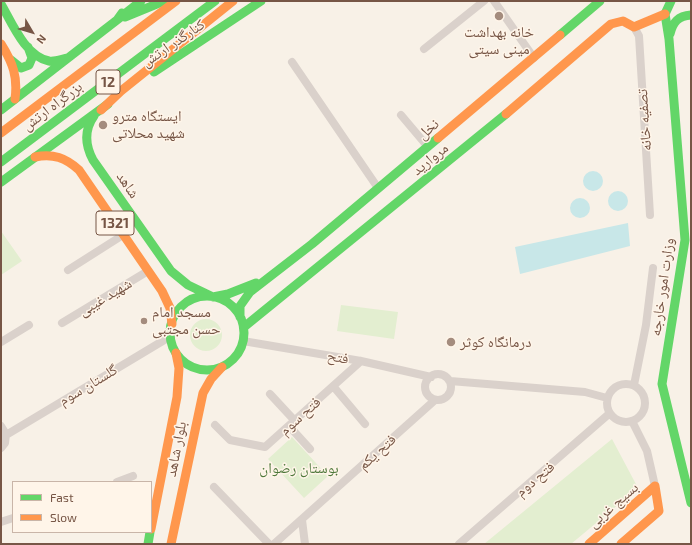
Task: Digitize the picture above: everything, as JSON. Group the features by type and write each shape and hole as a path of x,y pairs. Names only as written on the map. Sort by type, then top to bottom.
{"main road":[{"path":"117,20 131,1"},
{"path":"1,110 141,1"},
{"path":"117,20 164,1"},
{"name":"بزرگراه ارتش","path":"1,133 176,1"},
{"name":"بزرگراه ارتش","path":"1,162 215,1"},
{"path":"1,182 30,159 101,110 121,91 233,1"},
{"name":"کنارگذر ارتش","path":"101,110 183,52 261,1"},
{"name":"نخل","path":"271,275 312,244 600,1"},
{"path":"634,27 665,14 671,1"},
{"path":"1,4 27,44 40,58 51,61 68,58"},
{"name":"وزارت امور خارجه","path":"665,14 669,39 685,240 662,384 691,503"},
{"path":"669,39 673,22 678,17 691,15"},
{"name":"مروارید","path":"244,327 470,145 610,24 623,21 634,27"},
{"path":"1,44 11,60 18,80 15,99"},
{"path":"11,60 19,68 23,69 29,65 32,58 27,44"},
{"name":"شاهد","path":"101,110 90,121 87,130 88,147 93,160 171,271 188,285 213,297"},
{"name":"1321","path":"30,159 42,155 56,156 68,160 79,170 162,291 170,308 172,324"},
{"path":"79,170 78,163 81,158 86,156 93,160"},
{"path":"240,317 239,308 242,301 271,275"},
{"path":"213,297 224,300 234,307 244,327 243,341 239,352 223,367 212,370 196,368 182,360 176,351 171,336 172,324 178,312 189,302 197,298 213,297 236,292 271,275"},
{"name":"بلوار شاهد","path":"152,526 177,397 178,368 176,351"},
{"name":"بلوار شاهد","path":"171,544 203,393 210,379 223,367"},
{"path":"621,544 659,511 655,486"},
{"name":"بسیج غربی","path":"589,544 655,486"},
{"name":"بلوار شاهد","path":"148,544 151,533"}],"street":[{"path":"424,49 484,1"},
{"path":"494,1 534,58"},
{"name":"تصفیه خانه","path":"634,27 639,36 650,215"},
{"path":"292,62 378,188"},
{"path":"401,115 428,147"},
{"path":"68,270 123,235"},
{"path":"634,385 645,331 654,268"},
{"name":"شهید غیبی","path":"62,323 148,271"},
{"path":"1,342 29,326"},
{"name":"گلستان سوم","path":"4,436 171,336"},
{"name":"فتح","path":"243,341 361,361 431,377"},
{"name":"فتح سوم","path":"215,425 230,440 265,447 361,361"},
{"path":"450,381 450,394 443,400 434,400 426,391 426,383 431,377 439,374 450,381 585,392 607,398"},
{"path":"618,385 634,385 643,394 644,406 642,412 632,420 620,421 615,419 610,413 606,404 607,398 613,388 618,385"},
{"path":"333,386 365,424"},
{"path":"270,394 310,449"},
{"name":"فتح یکم","path":"274,544 434,400"},
{"name":"فتح دوم","path":"459,544 610,413"},
{"path":"632,420 647,451 655,486"},
{"path":"1,426 5,443 1,448"},
{"path":"120,481 133,476"},
{"path":"214,487 269,544"},
{"path":"1,522 12,518"},
{"path":"302,520 305,544"}],"green space":[{"path":"1,231 22,261 1,275"},
{"path":"341,305 398,312 394,339 337,331"},
{"path":"203,319 209,319 219,326 222,335 221,341 215,348 209,351 203,351 193,344 190,338 190,332 197,322"},
{"name":"بوستان رضوان","path":"292,437 328,476 304,498 268,459"},
{"path":"612,439 638,488 571,544 484,544"}],"water":[{"path":"593,171 600,174 603,181 600,188 593,191 586,188 583,181 586,174"},
{"path":"618,191 625,194 628,201 625,208 618,211 611,208 608,201 611,194"},
{"path":"580,198 587,201 590,208 587,215 580,218 573,215 570,208 573,201"},
{"path":"628,223 630,246 520,274 515,247"}],"traffic: fast":[{"path":"117,20 141,1"},
{"path":"125,17 164,1"},
{"path":"1,162 215,1"},
{"path":"154,72 261,1"},
{"path":"560,35 600,1"},
{"path":"671,1 665,14 669,39 685,240 662,384 691,503"},
{"path":"1,4 20,38 33,53 40,58 49,61 68,58"},
{"path":"1,110 117,20 122,13"},
{"path":"670,34 673,26 679,18 691,15"},
{"path":"11,60 21,68 29,65 32,58 28,47"},
{"path":"1,182 108,104"},
{"path":"244,327 506,114"},
{"path":"94,116 87,132 88,149 93,160 171,271 188,285 213,297"},
{"path":"240,317 240,306 250,292 312,244 438,138"},
{"path":"213,297 228,294 256,283"},
{"path":"207,296 221,299 233,307 241,319 244,333 241,347 233,359 221,367 207,370 193,367 181,359 173,347 170,333 173,319 181,307 193,299 207,296"},
{"path":"148,544 150,533"}],"traffic: slow":[{"path":"1,133 176,1"},
{"path":"101,110 121,91 233,1"},
{"path":"506,114 611,24 623,21 634,27 665,14"},
{"path":"438,138 560,35"},
{"path":"1,44 14,70 16,84 15,99"},
{"path":"35,157 53,156 69,162 79,170 162,291 170,308 172,324"},
{"path":"152,524 177,397 179,368 176,353"},
{"path":"171,544 203,393 211,379 222,367"},
{"path":"589,544 655,486"},
{"path":"621,544 659,511 655,486"}],"place":[{"name":"خانه بهداشت مینی سیتی","path":"499,16"},
{"name":"ایستگاه مترو شهید محلاتی","path":"103,125"},
{"name":"مسجد امام حسن مجتبی","path":"144,321"},
{"name":"درمانگاه کوثر","path":"451,342"}]}
